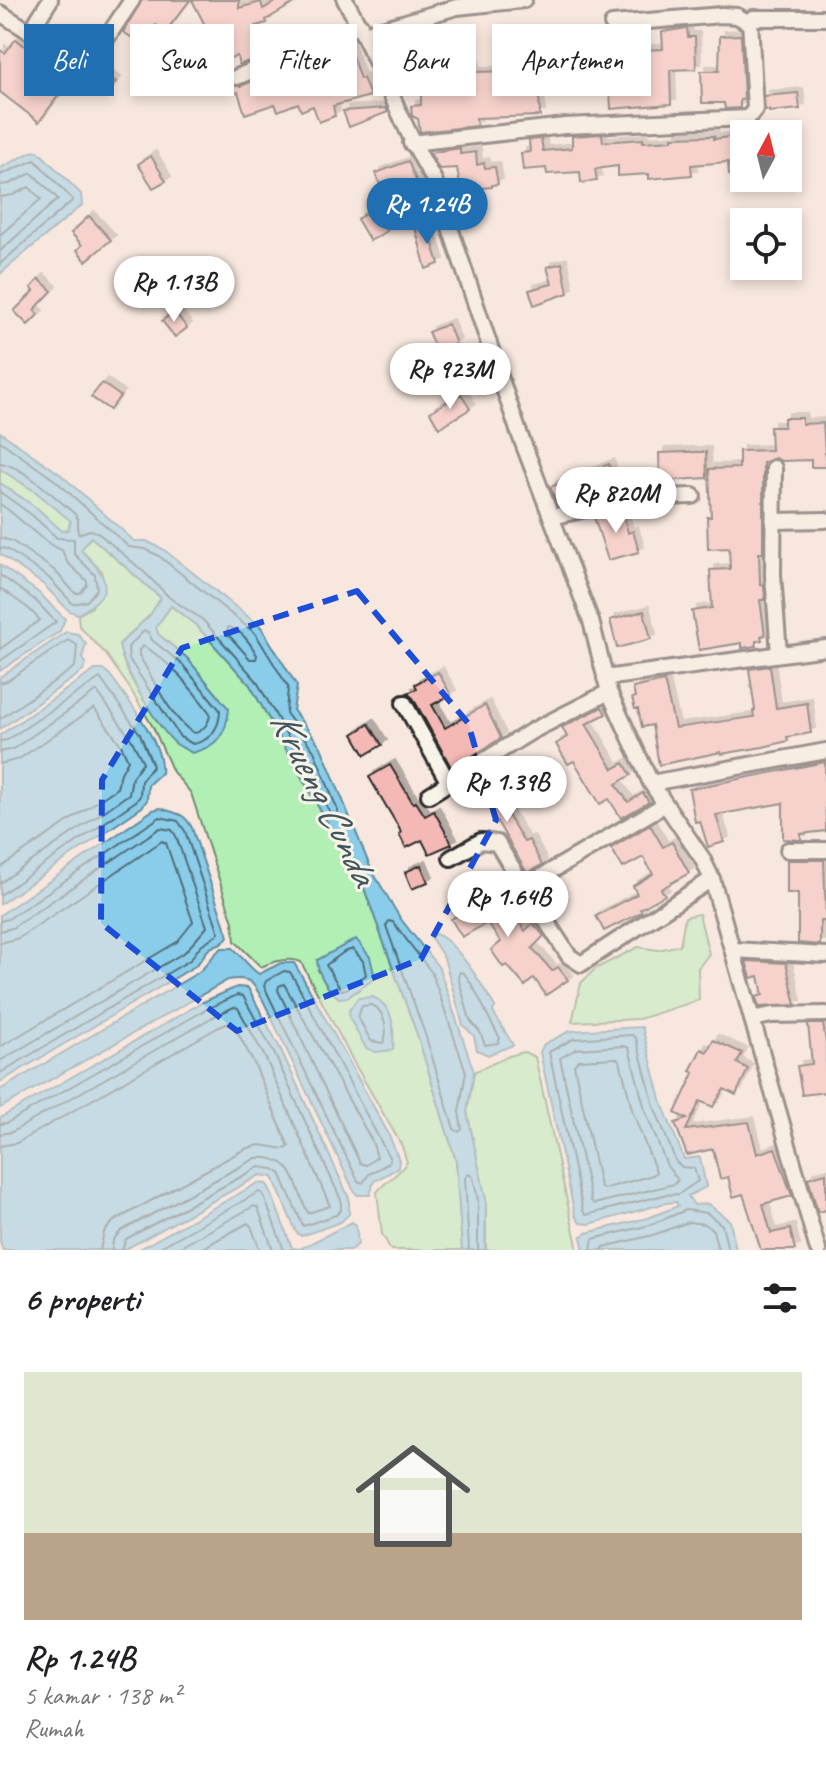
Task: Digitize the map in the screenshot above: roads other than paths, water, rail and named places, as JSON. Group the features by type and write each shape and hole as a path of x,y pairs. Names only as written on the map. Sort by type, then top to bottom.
{"street":[{"path":"35,24 50,0"},
{"path":"114,27 132,0"},
{"path":"345,0 362,30 411,143 434,180 492,358 591,621 607,685 651,783 702,858 712,879 818,1250"},
{"path":"237,77 362,30 457,7 524,0"},
{"path":"0,13 24,28"},
{"path":"612,24 722,15 737,16 749,23"},
{"path":"411,143 565,126 748,118 755,109 749,23 753,18 826,18"},
{"path":"774,468 773,575 779,654"},
{"path":"552,517 631,498 693,496"},
{"path":"774,521 826,520"},
{"path":"429,795 607,685 826,648"},
{"path":"404,703 449,783"},
{"path":"651,783 826,751"},
{"path":"524,887 664,805"},
{"path":"451,858 481,841 497,843 569,956 581,964 712,879"},
{"path":"788,850 826,850"},
{"path":"733,950 826,955"},
{"path":"752,1019 772,1015 826,1014"}],"water":[{"path":"38,151 81,194 82,205 0,274 0,168"},
{"name":"Krueng Cunda","path":"0,432 60,474 134,541 146,541 163,549 261,627 297,686 293,710 321,747 371,869 400,918 439,968 474,1072 467,1112 486,1200 485,1250 462,1250 456,1161 418,1037 364,888 250,685 197,626 171,606 156,627 158,634 187,658 229,709 223,733 208,747 192,753 175,743 142,697 119,645 150,615 161,598 91,537 81,550 98,568 105,584 104,591 99,599 78,614 69,611 44,585 0,554 0,483 38,509 62,531 68,530 71,521 36,492 0,469"},
{"path":"0,565 39,593 65,619 60,631 0,671"},
{"path":"66,632 78,634 86,644 82,658 86,663 83,671 0,729 0,677"},
{"path":"95,670 104,670 110,675 143,722 157,749 161,773 148,785 147,800 142,807 0,904 0,735"},
{"path":"160,808 183,816 192,828 228,936 210,948 195,966 0,1082 0,915"},
{"path":"435,934 451,945 468,965 495,1007 493,1012 513,1045 488,1055 477,1050 474,1036 463,1025 444,958 430,936"},
{"path":"356,939 370,957 375,978 348,997 339,998 324,981 317,960"},
{"path":"222,948 233,948 259,974 281,963 294,963 303,978 388,1133 399,1160 398,1168 374,1181 370,1195 357,1195 353,1189 263,1000 246,980 228,980 0,1108 0,1090 199,972"},
{"path":"237,987 248,988 281,1050 349,1198 349,1214 341,1222 301,1236 296,1232 273,1177 260,1175 124,1250 3,1250 0,1241 0,1118 203,1002"},
{"path":"373,997 389,1013 393,1027 393,1050 375,1052 366,1048 350,1019 349,1010 358,998"},
{"path":"642,1027 662,1103 684,1159 700,1157 706,1187 688,1196 694,1205 708,1204 730,1221 736,1250 584,1250 581,1237 586,1233 648,1218 678,1206 676,1202 666,1203 590,1224 580,1223 575,1215 540,1052 544,1044 570,1031"},
{"path":"258,1183 267,1184 292,1248 300,1249 352,1222 356,1225 358,1244 351,1250 138,1250"}]}
